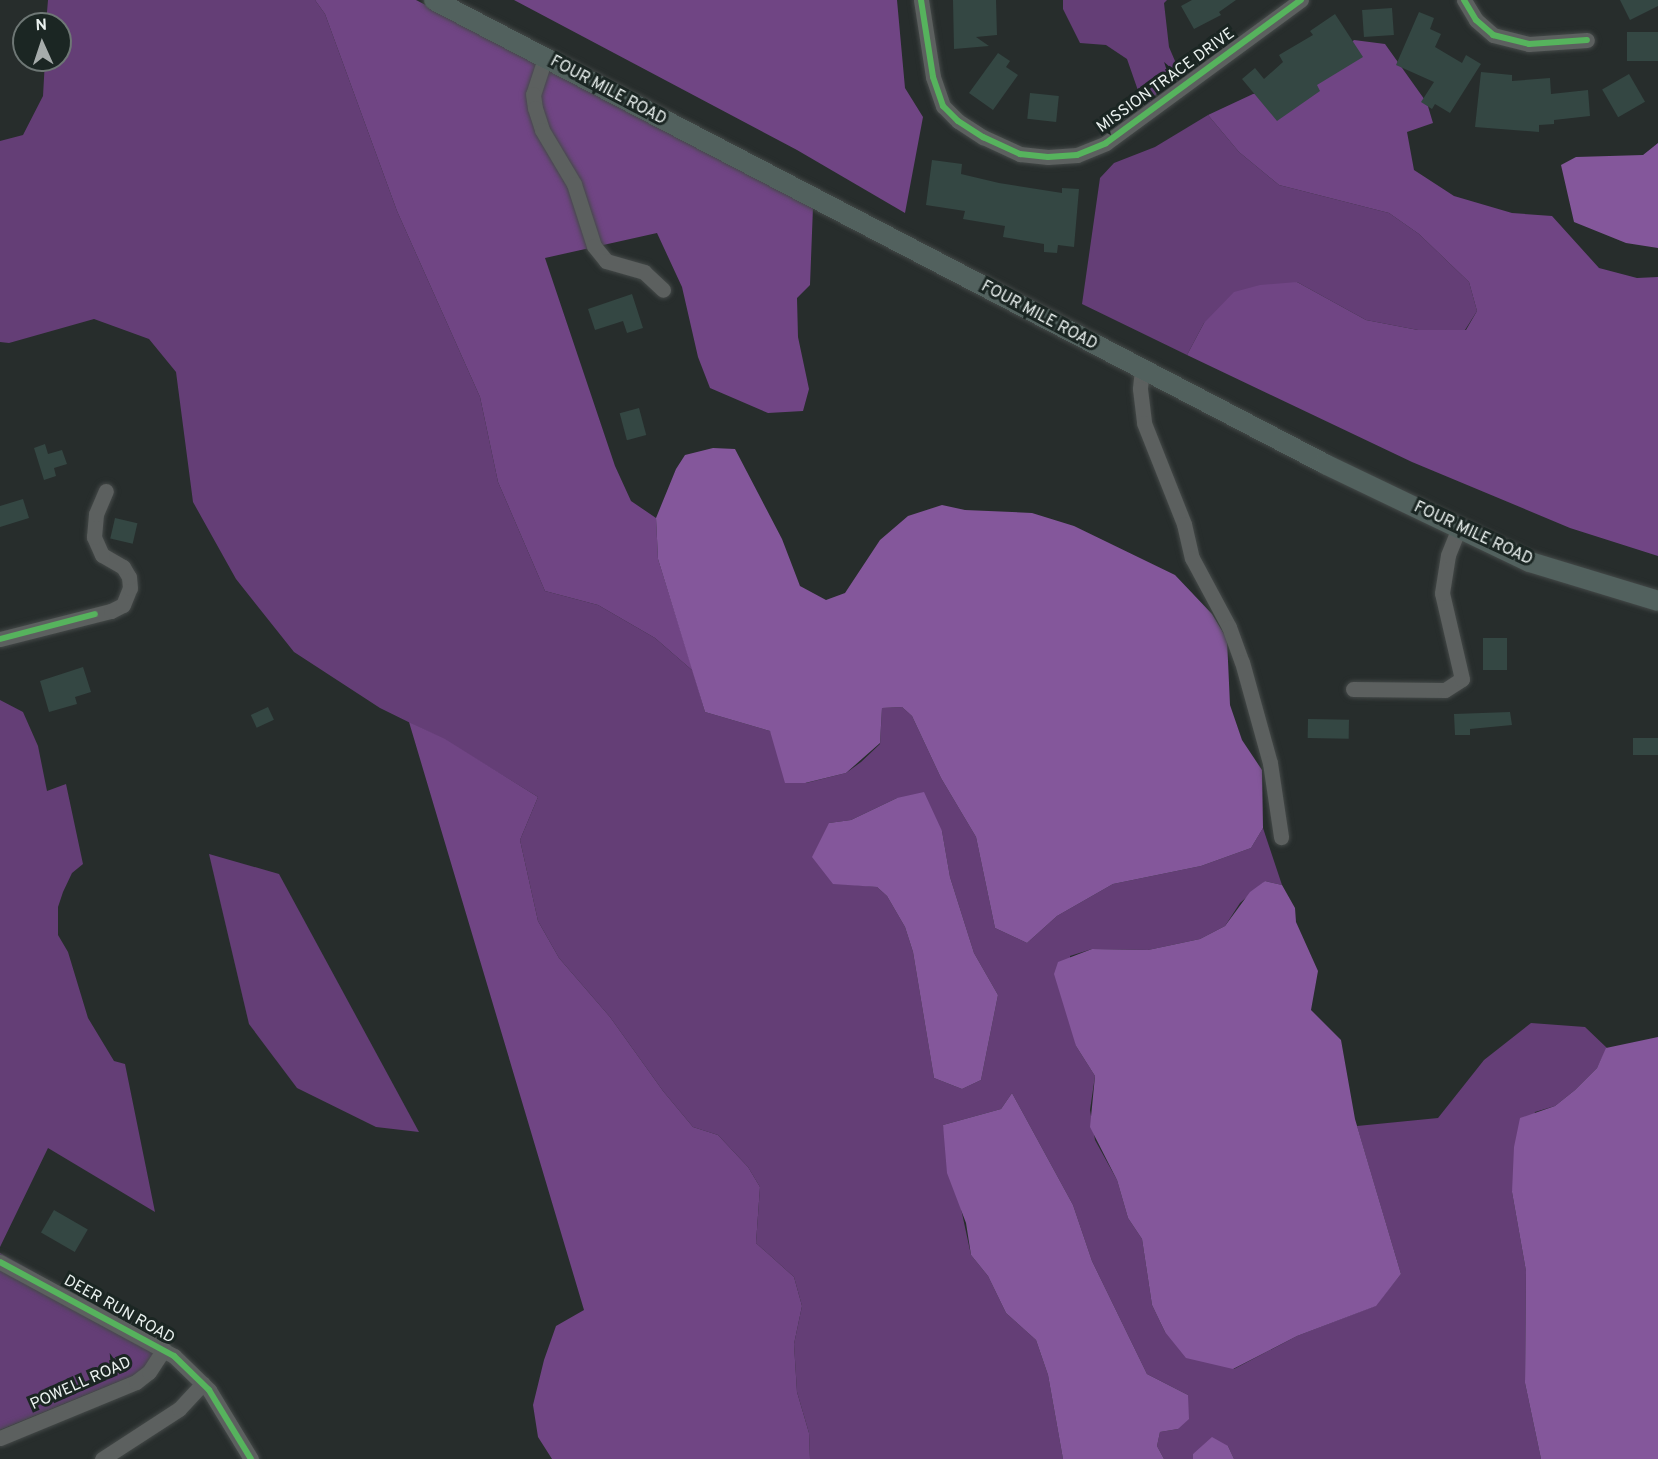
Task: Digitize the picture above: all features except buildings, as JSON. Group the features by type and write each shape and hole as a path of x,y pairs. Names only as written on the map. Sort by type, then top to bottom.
{"main road":[{"name":"FOUR MILE ROAD","path":"434,0 1325,464 1530,562 1658,601"}],"street":[{"name":"MISSION TRACE DRIVE","path":"921,0 933,77 943,106 958,121 983,137 1020,153 1048,157 1077,154 1106,143 1301,0"},
{"path":"1464,0 1476,20 1493,35 1529,44 1587,40"},
{"path":"545,58 533,94 535,108 542,130 574,184 594,246 606,261 644,272 663,290"},
{"path":"1142,369 1140,389 1144,423 1184,524 1192,558 1229,627 1242,662 1270,763 1281,837"},
{"path":"0,639 95,614 123,604 130,588 123,567 102,555 94,537 96,514 106,491"},
{"path":"1353,689 1445,690 1462,679 1442,593 1448,555 1459,528"},
{"name":"DEER RUN ROAD","path":"0,1262 164,1349 202,1383 251,1459"},
{"name":"POWELL ROAD","path":"0,1438 136,1382 149,1372 164,1349"},
{"path":"102,1459 179,1409 202,1383"}],"shaded area":[{"path":"48,0 315,0 325,14 397,211 480,397 498,482 545,591 598,605 655,638 693,671 705,712 770,731 806,783 846,773 861,762 880,744 882,708 902,707 912,716 941,778 976,837 995,928 1027,943 1057,916 1113,884 1201,866 1251,848 1263,828 1282,885 1265,881 1240,903 1225,926 1200,939 1148,950 1092,949 1070,956 1076,1046 1095,1076 1090,1110 1095,1140 1117,1180 1128,1218 1142,1239 1152,1305 1165,1332 1234,1369 1297,1336 1375,1306 1401,1274 1357,1126 1438,1118 1484,1060 1531,1023 1585,1027 1607,1048 1597,1068 1575,1090 1555,1106 1535,1112 1512,1192 1526,1271 1525,1383 1541,1459 1234,1459 1228,1446 1193,1454 1193,1459 1164,1459 1157,1446 1160,1432 1178,1429 1188,1395 1147,1374 1092,1261 1073,1205 1012,1093 1001,1109 943,1125 971,1255 988,1276 1006,1313 1036,1340 1048,1375 1063,1459 810,1459 809,1433 797,1392 794,1344 802,1306 794,1277 756,1243 760,1187 748,1167 718,1135 693,1127 663,1091 610,1017 559,958 538,921 520,840 538,797 445,740 380,708 294,652 236,579 193,502 176,372 149,339 94,319 9,343 0,342 0,141 23,135 43,96 44,72 72,72 72,12 47,12","holes":["897,798 942,831 950,877 974,953 998,995 981,1080 962,1089 934,1078 913,952 905,927 887,896 877,887 833,883 829,823 851,820"]},
{"path":"315,0 416,0 813,207 810,285 797,298 798,337 809,389 803,411 768,413 710,388 698,357 682,287 657,233 545,258 615,466 631,501 656,518 658,559 693,671 655,638 598,605 545,591 498,482 480,397 397,211 325,14"},
{"path":"514,0 897,0 905,88 923,117 905,213 797,150"},
{"path":"1063,0 1167,0 1164,3 1169,47 1178,68 1149,103 1142,102 1127,59 1106,45 1080,43 1063,9"},
{"path":"1354,40 1385,44 1427,103 1433,123 1407,132 1414,170 1454,196 1512,213 1552,216 1599,268 1637,278 1658,277 1658,556 1570,528 1412,462 1187,355 1204,323 1234,292 1260,285 1297,282 1366,320 1418,330 1466,330 1477,311 1469,282 1419,234 1389,213 1279,185 1239,152 1208,115 1253,94 1283,89 1336,57"},
{"path":"1208,115 1239,152 1279,185 1389,213 1419,234 1469,282 1477,311 1465,330 1418,330 1366,320 1297,282 1204,323 1187,355 1082,304 1100,178 1114,163 1155,147"},
{"path":"1658,143 1658,248 1626,243 1574,222 1561,165 1576,157 1643,155"},
{"path":"713,448 735,449 782,539 800,586 826,600 845,593 880,540 908,516 942,505 965,510 1032,513 1074,526 1175,575 1212,614 1227,639 1230,705 1242,740 1262,770 1263,828 1251,848 1201,866 1113,884 1057,916 1027,943 995,928 976,837 941,778 912,716 902,707 882,708 880,743 846,773 805,783 785,783 770,731 705,712 658,559 656,518 676,469 685,455"},
{"path":"0,700 23,712 38,746 47,791 66,784 83,864 72,873 63,892 58,907 58,935 68,952 88,1018 114,1061 125,1064 155,1212 48,1148 0,1247"},
{"path":"409,722 445,739 538,797 520,840 538,921 559,958 610,1017 663,1091 693,1127 718,1135 748,1167 760,1187 756,1243 794,1277 802,1306 794,1344 797,1392 809,1433 810,1459 552,1459 538,1437 533,1405 544,1360 556,1326 584,1310"},
{"path":"924,792 942,831 950,877 974,953 998,995 981,1080 962,1089 934,1078 913,952 905,927 887,896 877,887 833,884 812,857 829,823 851,820 897,798"},
{"path":"209,854 279,874 419,1132 376,1127 297,1088 249,1024"},
{"path":"1265,881 1282,885 1295,908 1296,922 1318,971 1311,1010 1341,1040 1355,1119 1401,1274 1376,1306 1297,1336 1233,1369 1186,1358 1165,1332 1152,1305 1142,1239 1128,1218 1117,1180 1090,1127 1095,1076 1076,1046 1054,974 1058,962 1092,949 1148,950 1200,939 1225,926 1250,892"},
{"path":"1658,1037 1658,1459 1541,1459 1525,1383 1526,1271 1512,1192 1514,1147 1520,1118 1555,1106 1575,1090 1597,1068 1606,1048"},
{"path":"1012,1093 1073,1205 1092,1261 1147,1374 1188,1395 1189,1419 1178,1429 1160,1432 1157,1446 1164,1459 1063,1459 1048,1375 1036,1340 1006,1313 988,1276 971,1255 966,1223 947,1173 943,1125 1001,1109"},
{"path":"0,1253 145,1334 164,1363 0,1430"},
{"path":"1212,1437 1228,1446 1234,1459 1193,1459 1193,1454"}],"cycle path":[{"path":"921,0 933,77 943,106 958,121 983,137 1020,154 1048,157 1077,155 1106,143 1301,0"},
{"path":"1464,0 1476,20 1493,35 1529,44 1587,40"},
{"path":"0,639 95,614"},
{"path":"0,1262 174,1356 209,1390 251,1459"}]}
